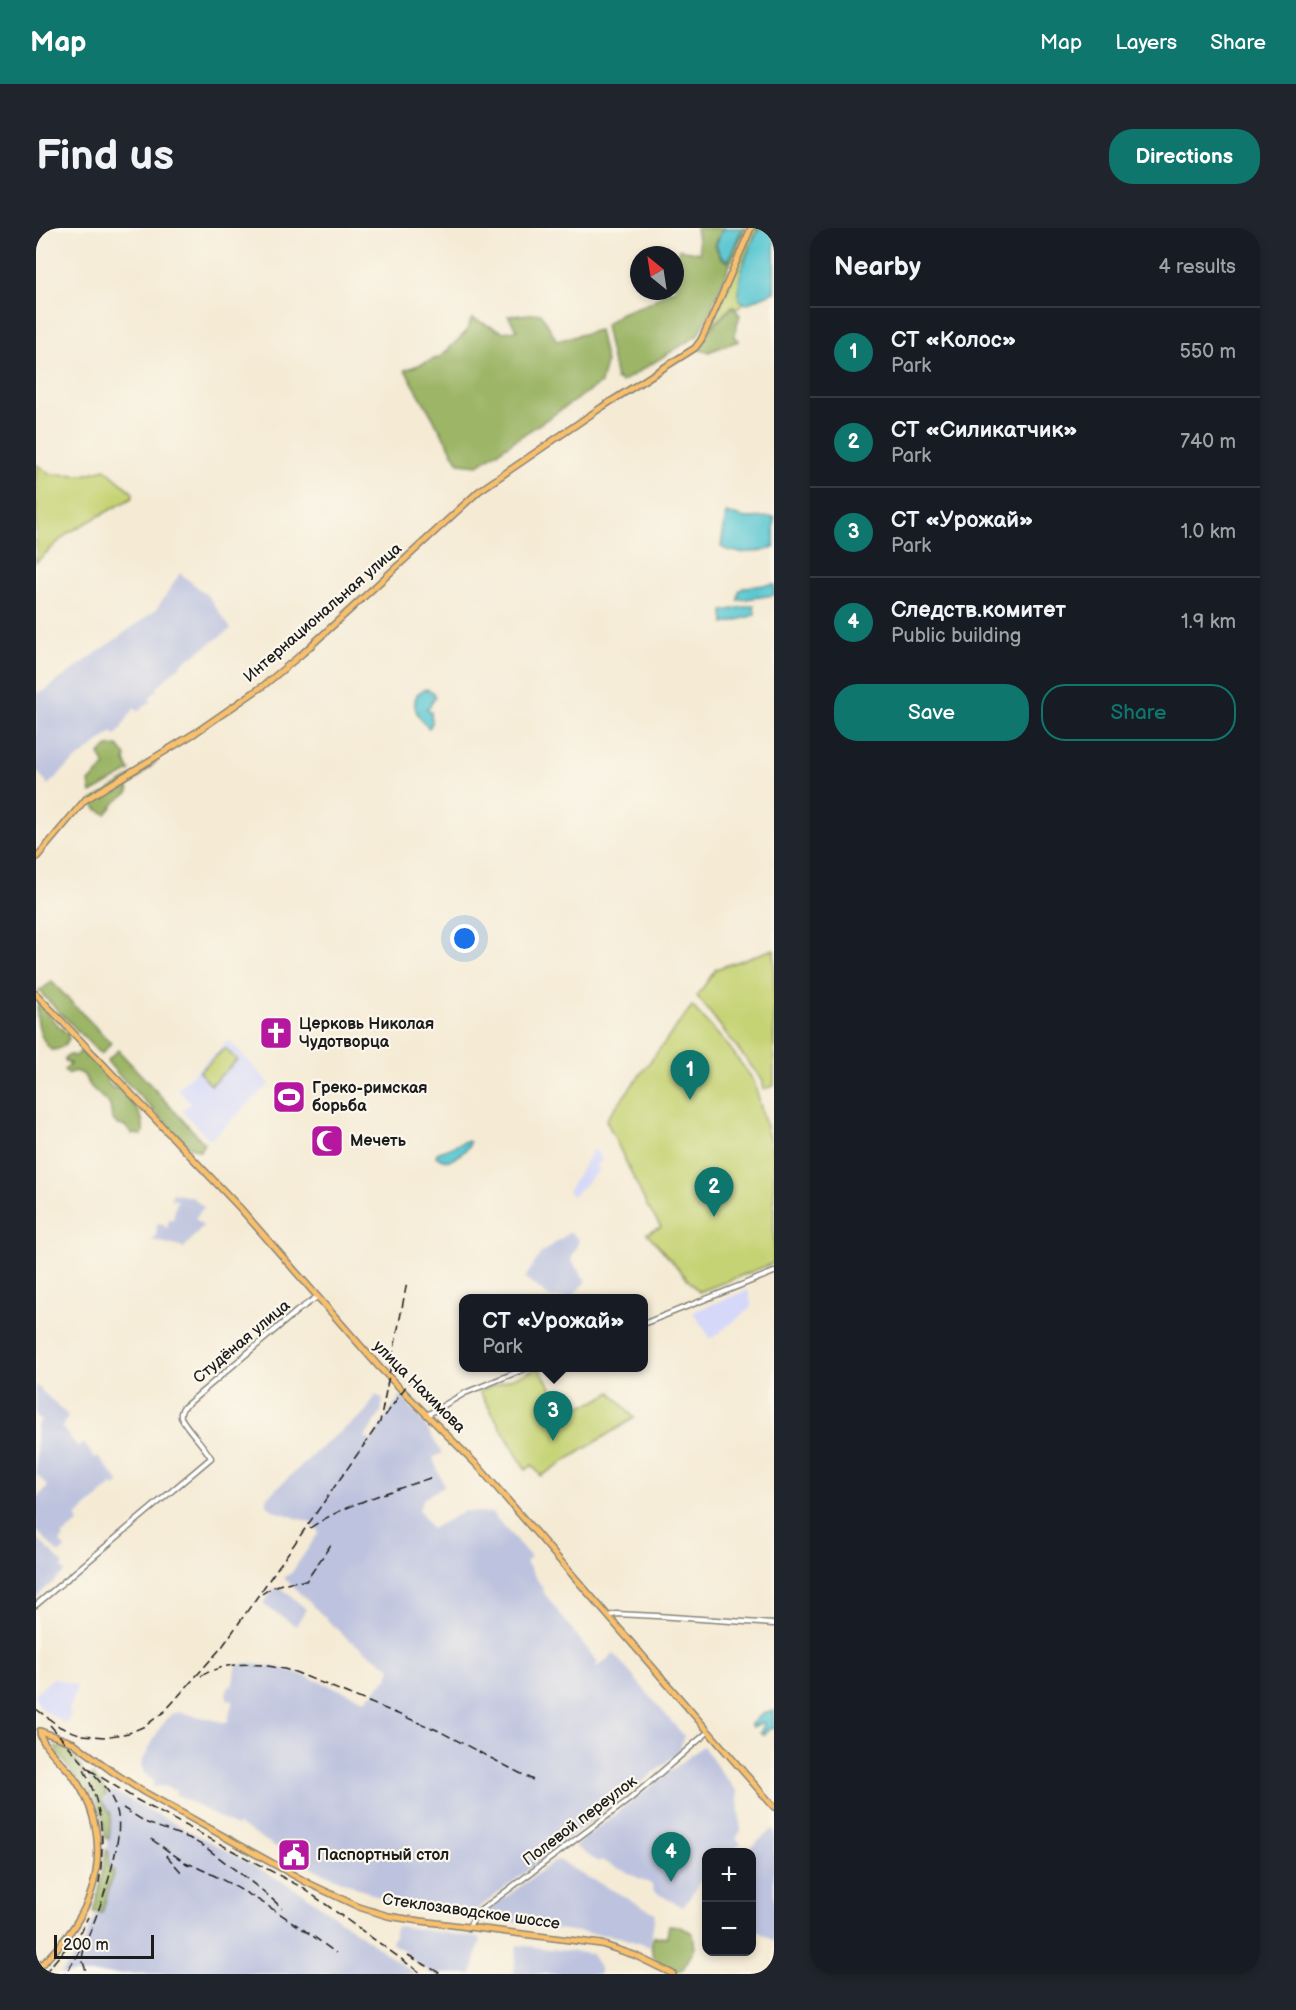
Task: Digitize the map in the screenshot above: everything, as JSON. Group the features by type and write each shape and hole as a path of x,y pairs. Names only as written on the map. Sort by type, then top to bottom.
{"main road":[{"name":"Интернациональная улица","path":"36,858 85,800 202,728 263,686 303,653 479,491 699,345 751,228"},
{"name":"улица Нахимова","path":"36,994 231,1198 380,1368 478,1466 774,1807"},
{"name":"Стеклозаводское шоссе","path":"38,1730 68,1740 142,1791 269,1863 343,1900 387,1916 468,1929 601,1944 634,1955 673,1974"},
{"path":"36,1970 60,1945 81,1914 91,1893 98,1848 96,1827 86,1796 40,1737 38,1730"},
{"path":"49,1748 51,1740 56,1736"}],"street":[{"path":"648,1321 774,1272"},
{"name":"Студёная улица","path":"36,1605 211,1458 203,1444 182,1420 183,1408 317,1297"},
{"path":"427,1415 465,1393 517,1372"},
{"path":"609,1616 616,1614 774,1624"},
{"name":"Полевой переулок","path":"468,1929 477,1913 630,1799 708,1732"}],"shaded area":[{"path":"180,573 208,596 231,629 185,661 157,687 158,689 149,698 151,701 138,712 134,708 116,736 112,732 68,766 48,785 36,770 36,693 45,690 156,610"},
{"path":"229,1040 270,1084 210,1140 182,1111 191,1103 177,1089"},
{"path":"594,1148 602,1160 596,1166 598,1171 573,1196 568,1191"},
{"path":"172,1193 192,1197 204,1207 195,1218 203,1226 184,1248 152,1240 156,1236 157,1223 165,1224 164,1227 167,1228 169,1219 173,1219 177,1200 171,1199"},
{"path":"570,1232 579,1240 571,1260 586,1281 575,1294 546,1294 525,1278 541,1253"},
{"path":"748,1290 752,1307 711,1339 693,1312"},
{"path":"36,1385 68,1416 62,1428 78,1447 84,1443 94,1458 98,1456 120,1483 115,1487 112,1485 76,1517 79,1522 62,1536 64,1538 60,1542 65,1548 59,1554 36,1530 36,1498 48,1487 36,1473 36,1425 41,1421 36,1416"},
{"path":"376,1395 383,1399 381,1413 365,1437 371,1441 401,1395 419,1416 442,1453 433,1458 444,1486 423,1499 419,1509 431,1529 465,1511 492,1513 531,1557 526,1562 544,1593 598,1663 595,1666 597,1667 614,1654 684,1736 679,1752 475,1911 454,1912 397,1905 312,1868 239,1825 235,1826 175,1794 176,1791 163,1786 153,1787 153,1781 144,1773 141,1764 159,1729 171,1714 179,1712 227,1723 233,1700 227,1699 226,1695 228,1686 232,1687 237,1665 246,1663 295,1672 366,1700 388,1677 391,1668 345,1637 284,1578 292,1572 319,1532 312,1523 274,1511 267,1505 267,1497 326,1443 365,1413"},
{"path":"36,1537 64,1565 61,1568 65,1572 36,1597"},
{"path":"280,1587 306,1609 296,1626 264,1605 274,1588 277,1590"},
{"path":"53,1678 77,1686 69,1711 72,1713 66,1724 44,1710 36,1700 36,1693"},
{"path":"703,1746 737,1791 741,1831 736,1838 741,1844 736,1848 702,1848 702,1879 682,1907 653,1891 649,1883 601,1860 598,1862 574,1846"},
{"path":"111,1790 303,1893 415,1974 61,1974 84,1943 97,1912 107,1864 102,1801"},
{"path":"772,1829 774,1832 774,1941 756,1930 756,1848 751,1848"},
{"path":"556,1860 655,1913 650,1947 619,1937 480,1916"},
{"path":"397,1926 479,1938 481,1940 472,1974 433,1974 404,1954 405,1951 391,1943"},
{"path":"517,1945 592,1954 600,1969 600,1974 514,1974"}],"green space":[{"path":"696,228 723,228 715,245 720,257 728,262 743,228 746,228 697,336 622,382 616,379 605,325 621,313 654,300 684,300 684,250 700,253"},
{"path":"754,228 758,228 744,260 756,274 749,294 740,306 736,309 732,306 711,327"},
{"path":"733,307 740,315 734,335 739,341 708,352 700,350 711,328"},
{"path":"541,313 557,341 599,330 606,363 601,383 478,465 459,463 405,370 440,357 466,332 472,318 503,332 517,330 508,316"},
{"path":"36,464 50,474 84,475 105,469 133,493 132,498 68,533 36,562"},
{"path":"118,746 126,756 125,761 130,771 91,793 89,782 105,766 99,754 108,747"},
{"path":"157,761 128,787 129,792 106,814 96,809 91,801"},
{"path":"774,949 774,1086 763,1089 763,1081 697,996 716,969"},
{"path":"52,982 111,1043 101,1055 39,991"},
{"path":"38,1001 45,1012 68,1035 69,1039 59,1049 51,1050 40,1033 37,1014"},
{"path":"692,1006 730,1048 754,1081 774,1157 774,1263 699,1292 647,1233 661,1227 647,1206 606,1120"},
{"path":"225,1048 237,1060 211,1085 199,1072"},
{"path":"118,1050 204,1143 200,1151 189,1146 107,1061"},
{"path":"84,1051 86,1057 92,1058 109,1075 107,1082 113,1088 118,1087 132,1103 143,1122 142,1135 132,1134 125,1126 118,1125 112,1119 110,1105 91,1087 83,1074 74,1071 68,1074 64,1070 70,1063 65,1061 65,1058 70,1055 76,1056"},
{"path":"529,1372 541,1372 565,1410 594,1402 611,1392 634,1418 541,1476 532,1465 526,1470 479,1391"},
{"path":"55,1747 68,1749 80,1765 92,1795 85,1791"},
{"path":"92,1774 107,1793 101,1800 111,1814 109,1839 105,1837 103,1814 89,1778"},
{"path":"106,1850 109,1853 109,1867 114,1870 102,1913 93,1912 99,1890"},
{"path":"669,1925 678,1926 693,1933 695,1948 683,1969 677,1971 656,1959 652,1951 653,1937 667,1937"}],"water":[{"path":"742,228 728,261 721,256 716,245 722,230"},
{"path":"759,228 774,228 774,292 746,304 739,299 739,280"},
{"path":"726,513 746,518 774,517 774,548 754,552 733,552 721,547"},
{"path":"774,584 774,595 738,600 739,591 745,587"},
{"path":"754,605 755,615 724,624 723,611"},
{"path":"426,689 433,692 435,697 430,707 427,708 431,712 432,723 429,728 422,721 415,707 418,693"},
{"path":"466,1141 470,1142 469,1146 454,1159 445,1160 436,1156 437,1153"},
{"path":"773,1711 774,1729 770,1728 763,1735 760,1733 764,1725 762,1722 753,1727 751,1724 763,1713"}],"railway":[{"path":"36,1709 60,1727 82,1735 104,1737 129,1733 145,1726 165,1711 222,1647 380,1422 407,1282"},
{"path":"385,1416 416,1372"},
{"path":"310,1528 353,1505 430,1478"},
{"path":"262,1594 283,1584 306,1581 332,1543"},
{"path":"201,1676 224,1667 247,1664 271,1666 295,1672 437,1730 533,1780"},
{"path":"50,1725 108,1791 118,1816 119,1829 113,1864 102,1901 83,1947 65,1974"},
{"path":"84,1770 95,1797 101,1825 102,1854 99,1883"},
{"path":"90,1770 137,1800 303,1888 422,1974"},
{"path":"123,1808 147,1823 189,1838 205,1847 282,1908"},
{"path":"151,1839 190,1866"},
{"path":"166,1855 182,1873"},
{"path":"185,1862 263,1903 336,1953"},
{"path":"44,1974 82,1929 88,1917"},
{"path":"84,1948 82,1959 87,1974"},
{"path":"408,1955 441,1974"}],"place":[{"name":"Церковь Николая Чудотворца","path":"276,1033"},
{"name":"Греко-римская борьба","path":"289,1097"},
{"name":"СТ «Колос»","path":"690,1100"},
{"name":"Мечеть","path":"327,1141"},
{"name":"СТ «Силикатчик»","path":"714,1217"},
{"name":"СТ «Урожай»","path":"553,1441"},
{"name":"Паспортный стол","path":"294,1855"},
{"name":"Следств.комитет","path":"671,1882"}]}
